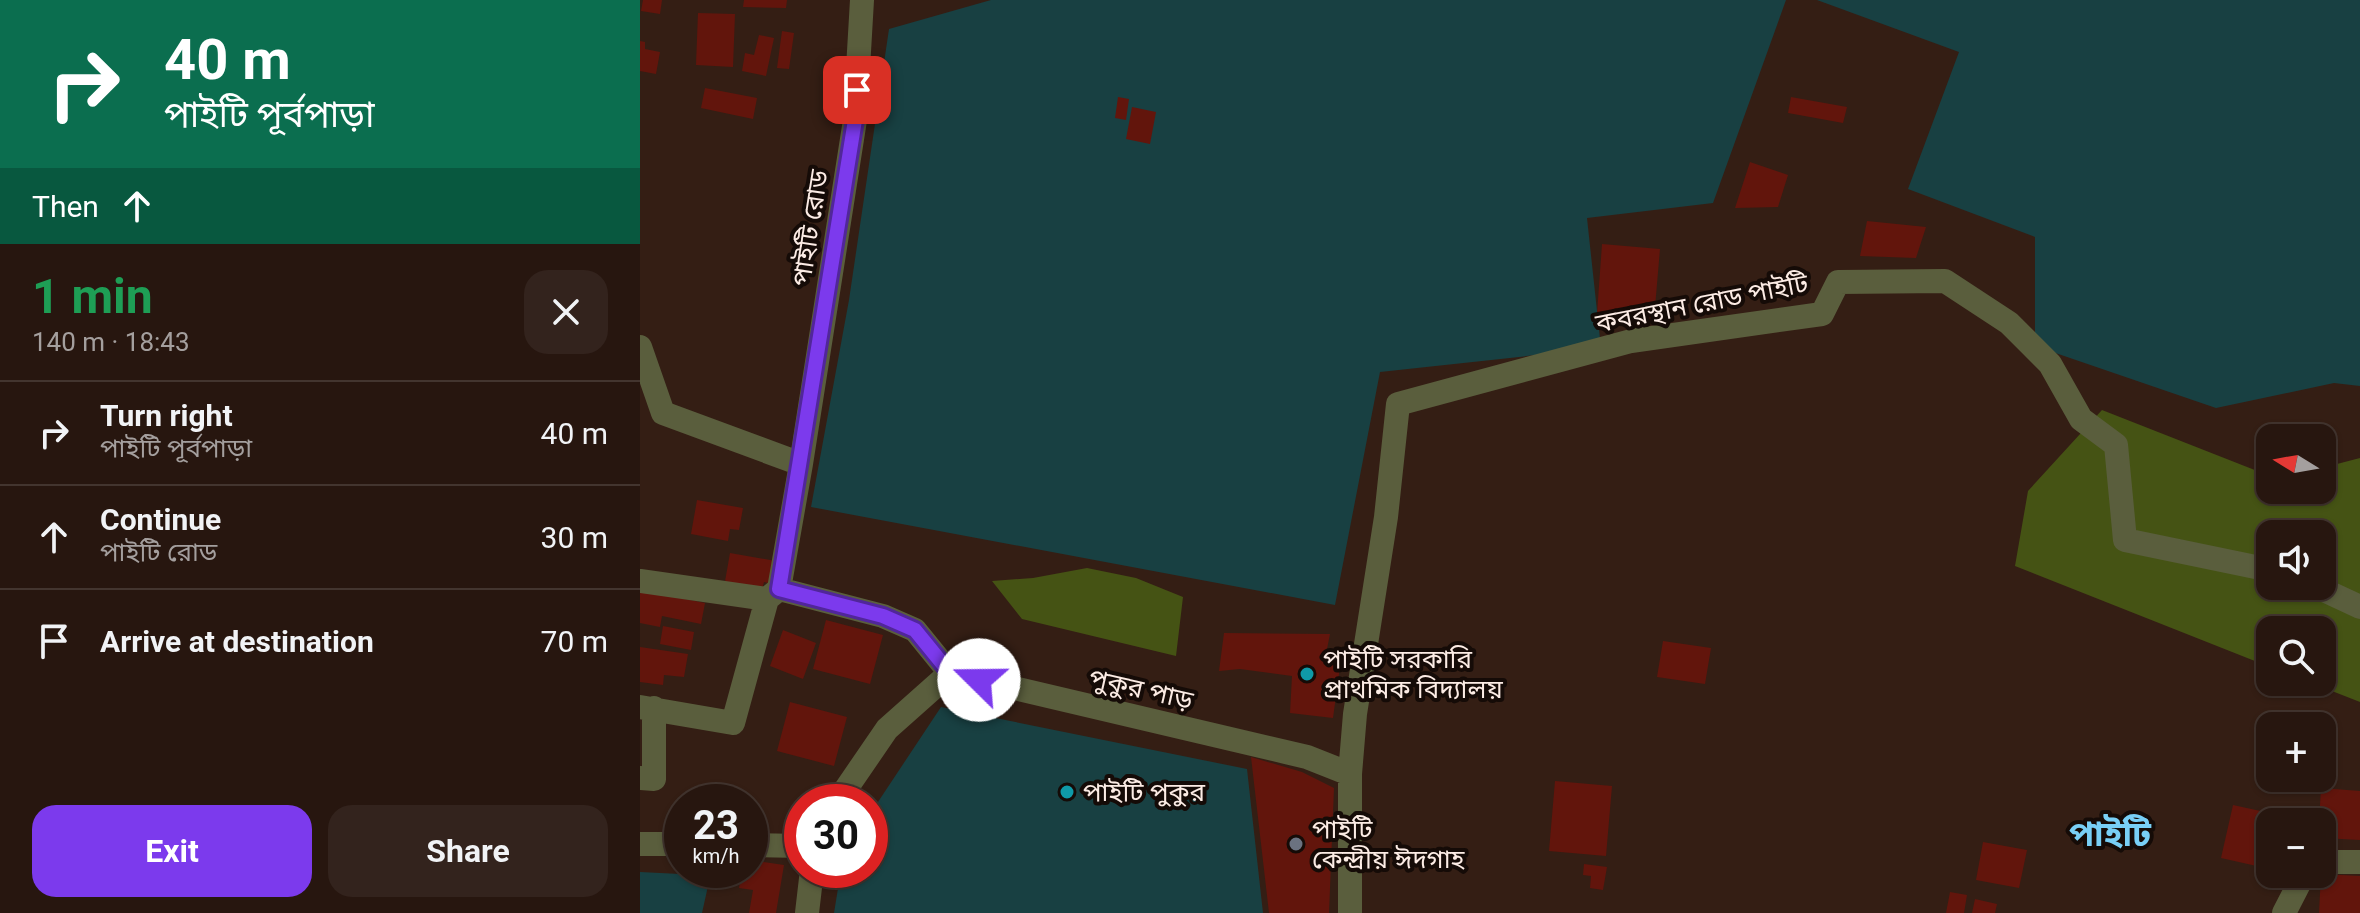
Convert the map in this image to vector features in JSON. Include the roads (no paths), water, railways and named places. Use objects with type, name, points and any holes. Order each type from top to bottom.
[{"type":"street","name":"পাইটি রোড","points":[[647,707],[733,723],[773,594],[801,464],[855,120],[862,0]]},
{"type":"street","name":"কবরস্থান রোড পাইটি","points":[[1350,774],[1355,714],[1386,517],[1398,404],[1631,341],[1822,314],[1838,282],[1945,281],[2009,323],[2050,364],[2081,419],[2116,445],[2125,540],[2256,567]]},
{"type":"street","points":[[640,347],[663,413],[801,464]]},
{"type":"street","points":[[640,581],[773,594],[883,616],[915,630],[950,673],[887,729],[849,784]]},
{"type":"street","points":[[2336,596],[2360,607]]},
{"type":"street","name":"পুকুর পাড়","points":[[950,673],[1307,757],[1350,774]]},
{"type":"street","points":[[640,778],[654,779],[647,707]]},
{"type":"street","points":[[1350,774],[1350,913]]},
{"type":"street","points":[[640,844],[664,844]]},
{"type":"street","points":[[2336,862],[2360,862]]},
{"type":"street","points":[[807,913],[810,888]]},
{"type":"street","points":[[2284,913],[2297,888]]},
{"type":"water","points":[[991,0],[1786,0],[1713,203],[1587,218],[1601,348],[1380,372],[1335,605],[811,507],[849,300],[889,29]]},
{"type":"water","points":[[1817,0],[2360,0],[2360,386],[2334,383],[2216,408],[2035,346],[2035,237],[1908,189],[1959,52]]},
{"type":"water","name":"পাইটি পুকুর","points":[[941,707],[1247,769],[1263,913],[834,913],[838,888],[888,888],[888,787]]},
{"type":"water","points":[[640,872],[664,873],[664,888],[708,888],[702,913],[640,913]]},
{"type":"place","name":"পাইটি সরকারি প্রাথমিক বিদ্যালয়","points":[[1307,674]]},
{"type":"place","name":"পাইটি পুকুর","points":[[1067,792]]},
{"type":"place","name":"পাইটি কেন্দ্রীয় ঈদগাহ","points":[[1296,844]]},
{"type":"district","name":"পাইটি","points":[[2110,834]]}]
